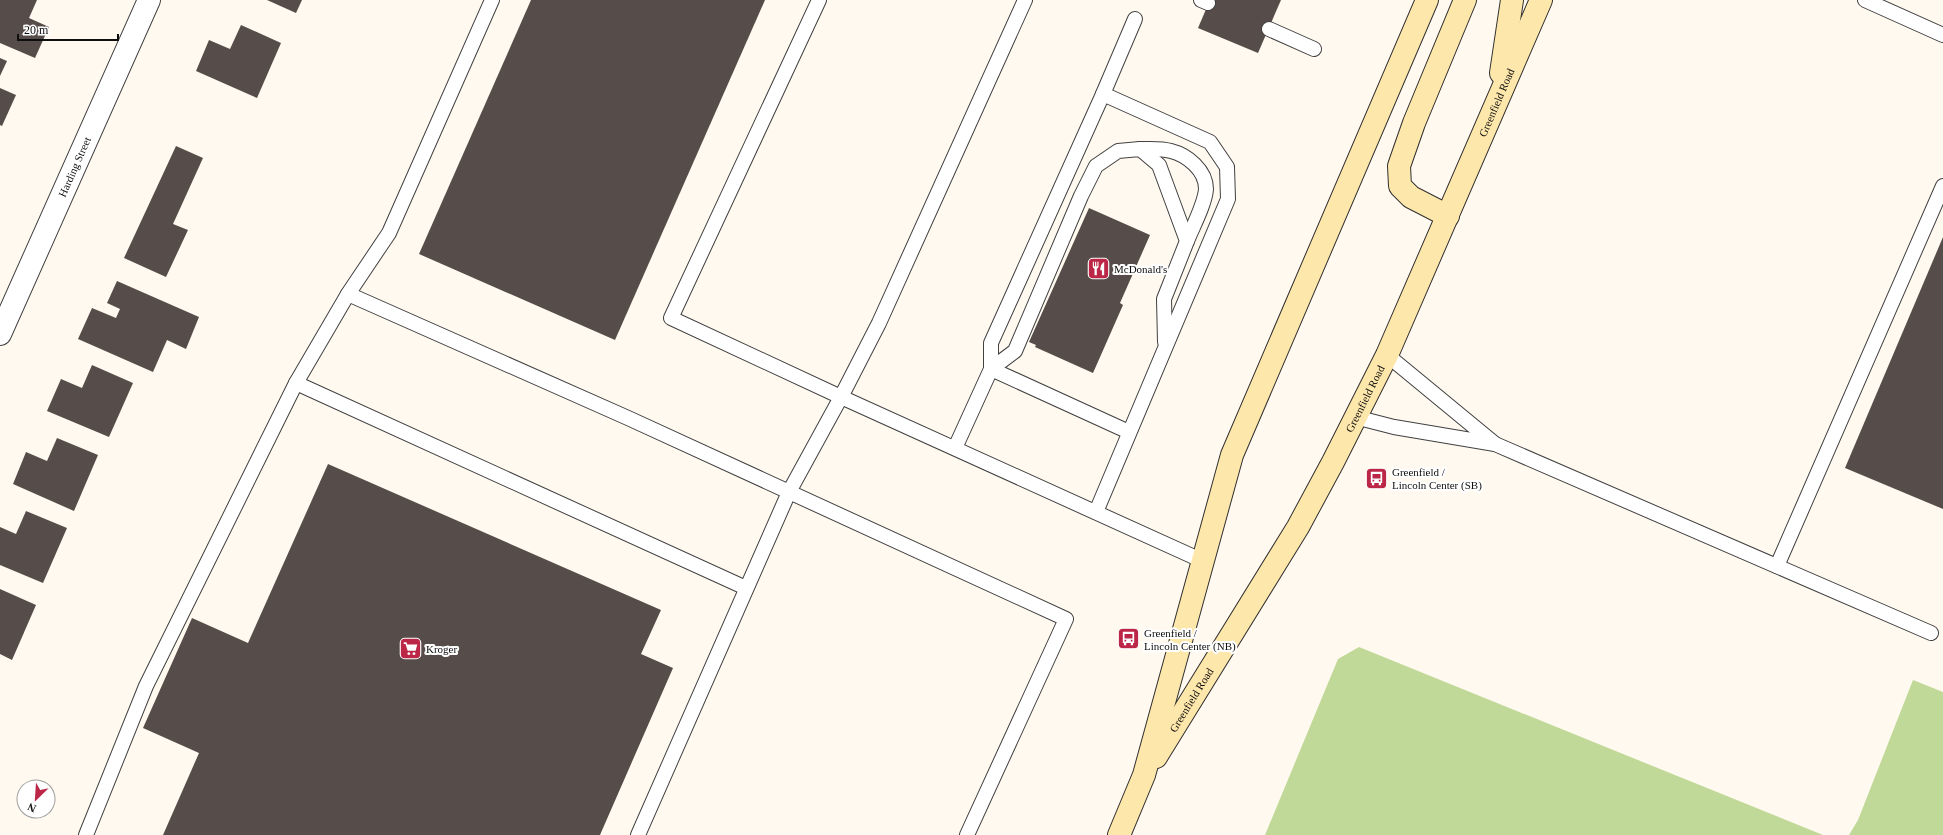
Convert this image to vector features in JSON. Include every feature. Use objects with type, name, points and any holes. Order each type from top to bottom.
[{"type":"main road","name":"Greenfield Road","points":[[1119,835],[1144,775],[1232,455],[1427,0]]},
{"type":"main road","points":[[1448,216],[1411,197],[1400,186],[1399,166],[1414,123],[1465,0]]},
{"type":"main road","points":[[1497,100],[1512,0]]},
{"type":"main road","name":"Greenfield Road","points":[[1144,775],[1298,527],[1387,355],[1541,0]]},
{"type":"street","name":"Harding Street","points":[[0,334],[149,0]]},
{"type":"lane","points":[[86,835],[146,686],[296,383],[348,294],[389,233],[492,0]]},
{"type":"lane","points":[[819,0],[671,318],[841,397],[1203,561]]},
{"type":"lane","points":[[638,835],[789,492],[841,397],[879,323],[1025,0]]},
{"type":"lane","points":[[1865,0],[1943,35]]},
{"type":"lane","points":[[955,448],[991,369],[991,343],[1103,94],[1135,19]]},
{"type":"lane","points":[[1269,29],[1314,49]]},
{"type":"lane","points":[[1096,512],[1228,199],[1227,167],[1210,142],[1103,94]]},
{"type":"lane","points":[[991,369],[1014,351],[1078,203],[1096,166],[1118,151],[1140,149],[1170,150],[1190,159],[1202,173],[1206,188],[1188,241],[1164,300],[1165,346]]},
{"type":"lane","points":[[1140,149],[1159,165],[1188,241]]},
{"type":"lane","points":[[1777,566],[1943,186]]},
{"type":"lane","points":[[348,294],[789,492],[1066,619],[967,835]]},
{"type":"lane","points":[[1387,355],[1495,444]]},
{"type":"lane","points":[[991,369],[1129,432]]},
{"type":"lane","points":[[296,383],[746,588]]},
{"type":"lane","points":[[1355,417],[1394,427],[1495,444],[1931,633]]},
{"type":"green space","points":[[1359,647],[1823,835],[1265,835],[1338,659]]},
{"type":"green space","points":[[1913,680],[1943,692],[1943,835],[1849,835],[1858,820]]},
{"type":"building","points":[[0,0],[37,0],[29,18],[49,27],[35,58],[0,43]]},
{"type":"building","points":[[267,0],[302,0],[296,13]]},
{"type":"building","points":[[531,0],[765,0],[615,340],[419,254]]},
{"type":"building","points":[[1210,0],[1281,0],[1258,53],[1198,28]]},
{"type":"building","points":[[241,25],[281,43],[257,98],[196,71],[209,40],[230,49]]},
{"type":"building","points":[[0,58],[7,61],[0,76]]},
{"type":"building","points":[[0,88],[16,95],[2,126],[0,125]]},
{"type":"building","points":[[176,146],[203,158],[173,224],[188,230],[166,277],[124,258]]},
{"type":"building","name":"McDonald's","points":[[1089,208],[1150,235],[1120,303],[1123,305],[1093,373],[1035,347],[1036,345],[1029,342]]},
{"type":"building","points":[[1943,237],[1943,509],[1845,468]]},
{"type":"building","points":[[117,281],[199,317],[186,349],[167,340],[153,372],[78,339],[92,308],[116,318],[120,309],[107,303]]},
{"type":"building","points":[[92,365],[133,383],[109,437],[47,411],[61,379],[82,388]]},
{"type":"building","points":[[57,438],[98,455],[74,511],[13,484],[26,452],[47,461]]},
{"type":"building","name":"Kroger","points":[[328,464],[661,610],[641,654],[673,668],[600,835],[163,835],[199,753],[143,728],[192,618],[248,643]]},
{"type":"building","points":[[26,511],[67,528],[43,583],[0,565],[0,527],[16,534]]},
{"type":"building","points":[[0,589],[36,605],[12,660],[0,654]]},
{"type":"place","name":"McDonald's","points":[[1098,269]]},
{"type":"place","name":"Greenfield / Lincoln Center (SB)","points":[[1377,478]]},
{"type":"place","name":"Greenfield / Lincoln Center (NB)","points":[[1128,639]]},
{"type":"place","name":"Kroger","points":[[411,649]]}]
